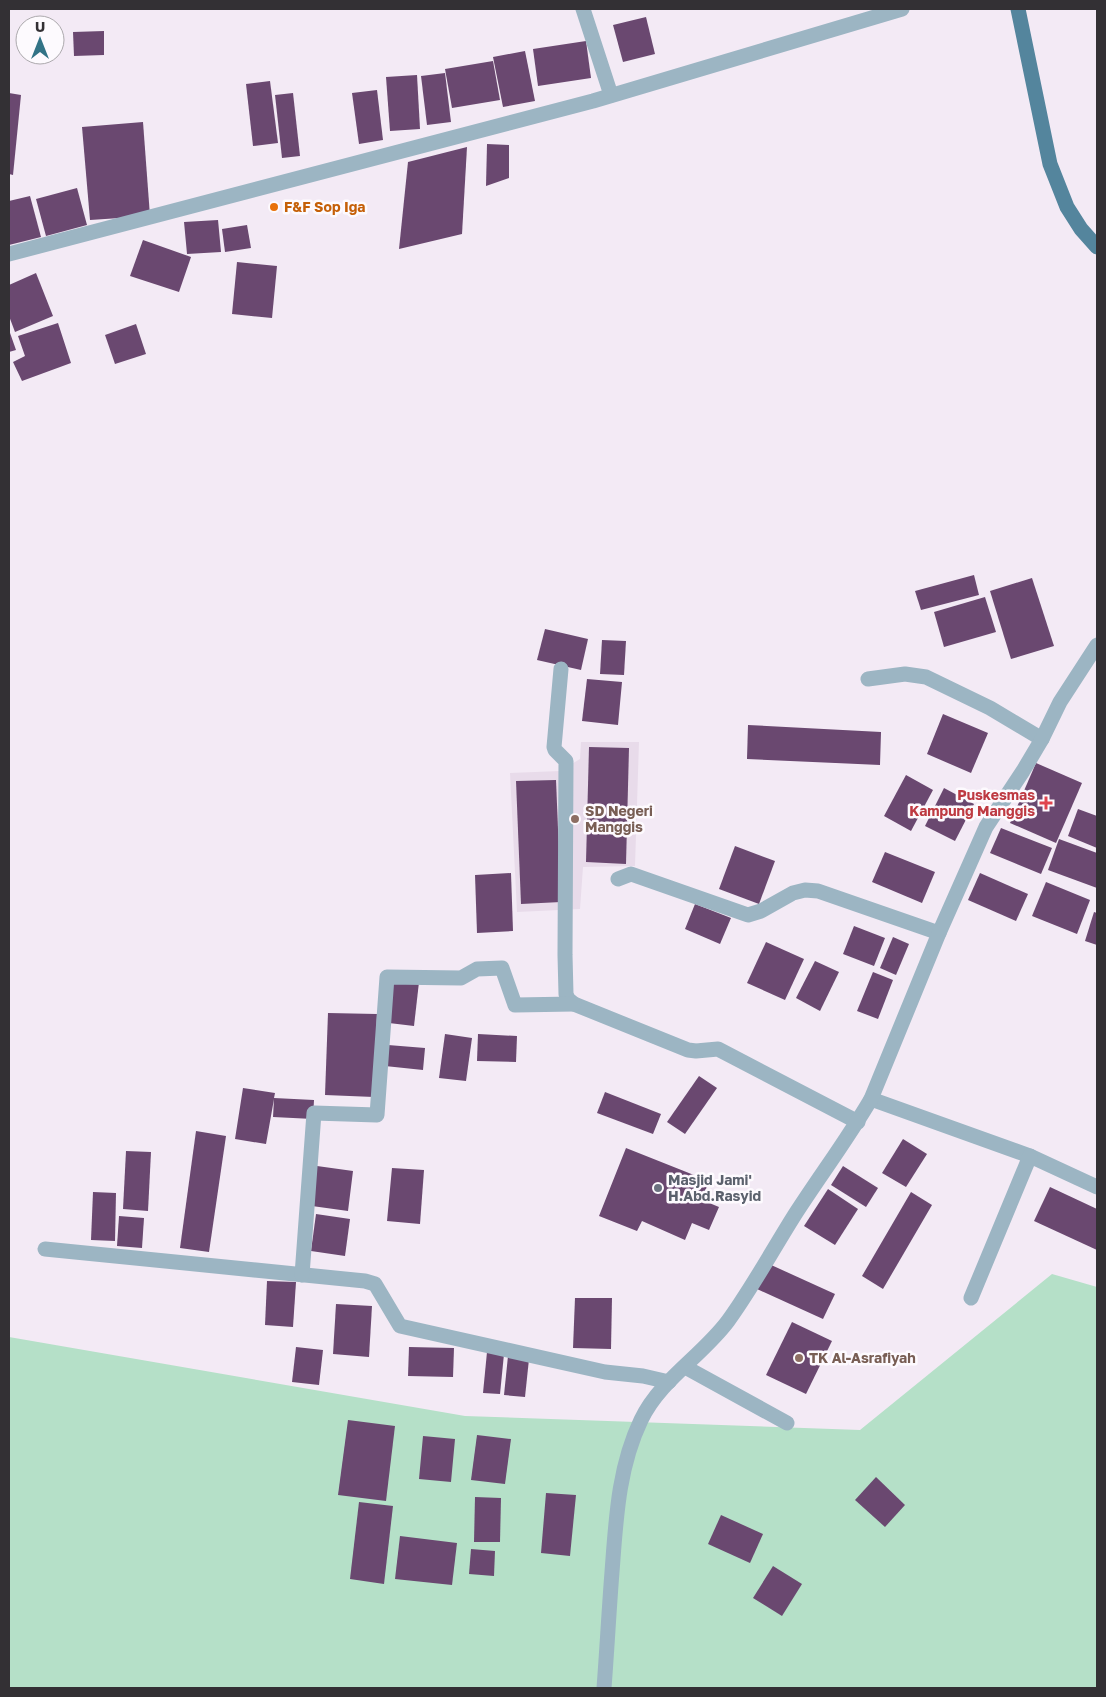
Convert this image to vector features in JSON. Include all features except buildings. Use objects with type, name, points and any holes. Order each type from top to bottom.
[{"type":"main road","points":[[1018,9],[1050,164],[1067,207],[1081,229],[1097,247]]},
{"type":"street","points":[[583,9],[611,95]]},
{"type":"street","points":[[9,254],[611,95],[902,9]]},
{"type":"street","points":[[604,1688],[617,1504],[625,1468],[641,1420],[651,1404],[670,1382],[727,1323],[794,1217],[858,1122],[871,1099],[939,933],[986,827],[1042,739],[1060,702],[1097,645]]},
{"type":"street","points":[[561,669],[554,747],[566,761],[565,955],[566,994],[568,999],[574,1004],[688,1050],[718,1049],[858,1122]]},
{"type":"street","points":[[868,679],[904,674],[926,677],[990,708],[1042,739]]},
{"type":"street","points":[[618,879],[631,874],[748,915],[761,911],[793,893],[806,890],[818,891],[939,933]]},
{"type":"street","points":[[302,1275],[314,1114],[377,1115],[387,977],[461,978],[477,969],[502,968],[515,1005],[574,1004]]},
{"type":"street","points":[[871,1099],[1030,1156],[1097,1188]]},
{"type":"street","points":[[971,1298],[1030,1156]]},
{"type":"street","points":[[45,1249],[366,1281],[375,1284],[400,1326],[605,1372],[643,1376],[670,1382]]},
{"type":"street","points":[[684,1368],[788,1423]]},
{"type":"shaded area","name":"SD Negeri Manggis","points":[[581,742],[639,742],[635,866],[583,867],[580,909],[517,912],[510,773],[560,771],[580,759]]},
{"type":"green space","points":[[1052,1274],[1097,1287],[1097,1688],[9,1688],[9,1337],[465,1416],[860,1430]]},
{"type":"place","name":"F&F Sop Iga","points":[[274,207]]},
{"type":"place","name":"Puskesmas Kampung Manggis","points":[[1046,803]]},
{"type":"place","name":"SD Negeri Manggis","points":[[575,819]]},
{"type":"place","name":"Masjid Jami' H.Abd.Rasyid","points":[[658,1188]]},
{"type":"place","name":"TK Al-Asrafiyah","points":[[799,1358]]}]
